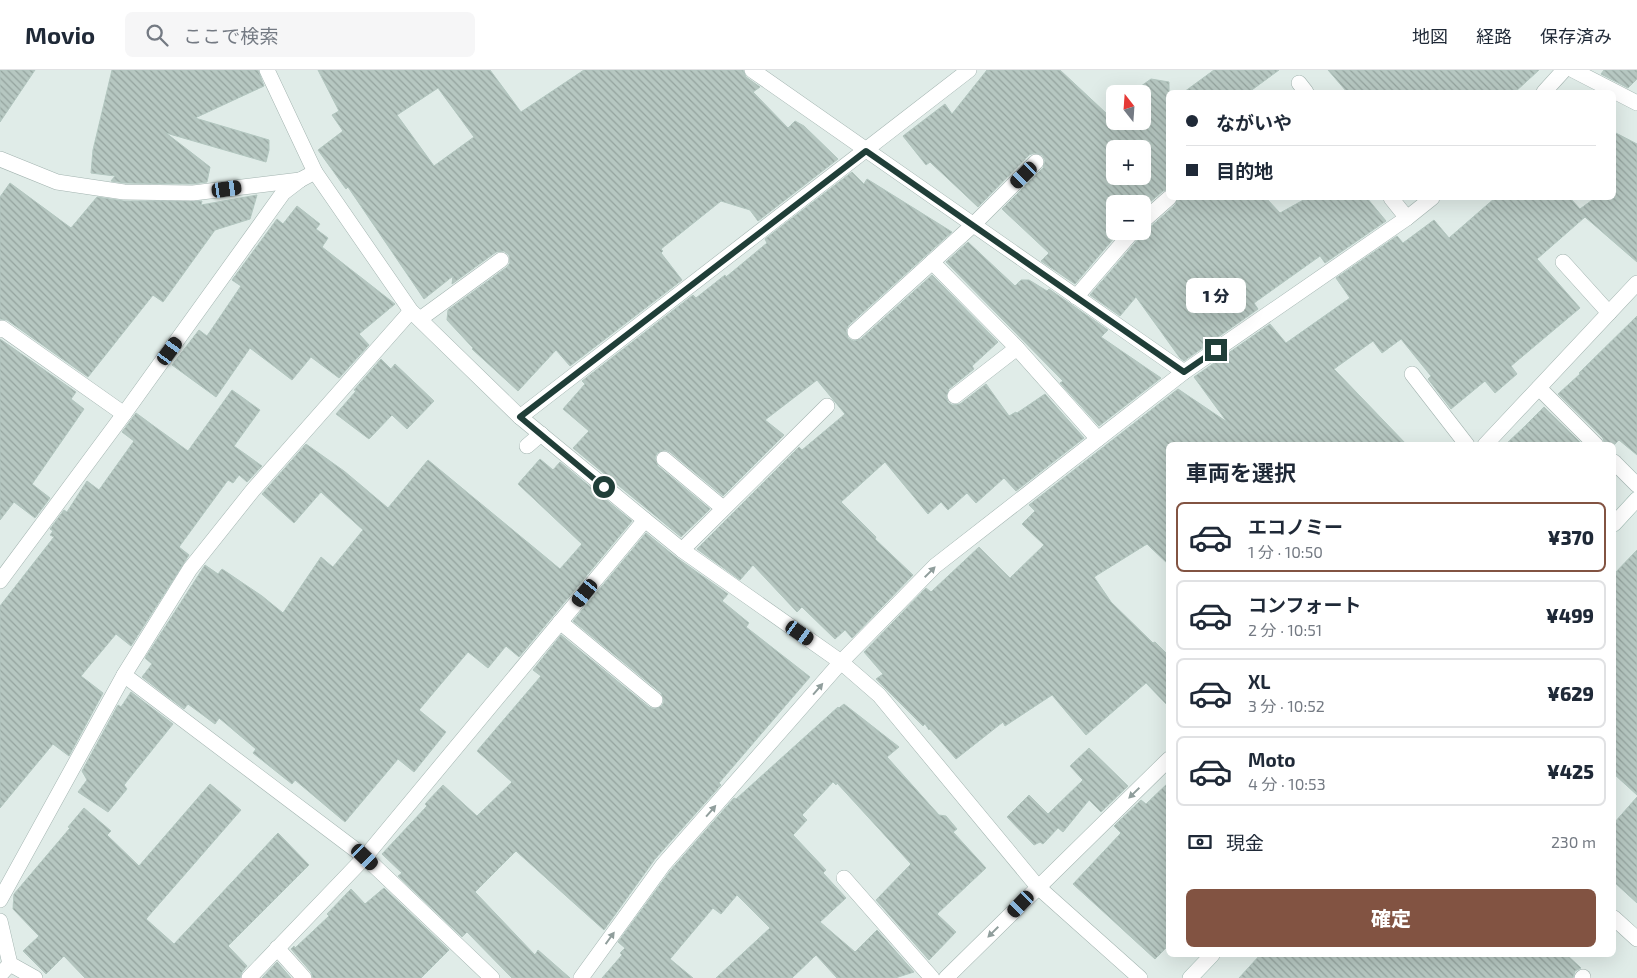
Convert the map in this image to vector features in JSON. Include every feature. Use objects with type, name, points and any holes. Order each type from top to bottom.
[{"type":"street","points":[[267,70],[315,172],[415,315],[520,417],[645,520],[682,550],[841,662],[879,695],[1038,887],[1140,978]]},
{"type":"street","points":[[752,70],[1184,372]]},
{"type":"street","points":[[520,417],[969,70]]},
{"type":"street","points":[[1546,90],[1564,70]]},
{"type":"street","points":[[1573,70],[1612,90]]},
{"type":"street","points":[[1616,92],[1637,103]]},
{"type":"street","points":[[0,159],[57,182],[124,192],[193,194],[300,180]]},
{"type":"street","points":[[855,332],[973,225],[1036,162]]},
{"type":"street","points":[[0,581],[124,414],[283,193],[300,180],[315,172]]},
{"type":"street","points":[[1151,214],[1167,200]]},
{"type":"street","points":[[1393,200],[1407,218]]},
{"type":"street","points":[[585,976],[663,865],[841,662],[935,566],[1184,372],[1407,218],[1430,200]]},
{"type":"street","points":[[1076,297],[1125,240]]},
{"type":"street","points":[[0,900],[124,675],[190,569],[253,490],[415,315],[501,260]]},
{"type":"street","points":[[932,262],[1017,348],[1098,439]]},
{"type":"street","points":[[1563,262],[1609,313]]},
{"type":"street","points":[[1487,442],[1637,283]]},
{"type":"street","points":[[0,330],[2,328],[124,414]]},
{"type":"street","points":[[955,396],[1017,348]]},
{"type":"street","points":[[1412,374],[1465,442]]},
{"type":"street","points":[[1539,388],[1593,442]]},
{"type":"street","points":[[682,550],[827,406]]},
{"type":"street","points":[[526,446],[541,434]]},
{"type":"street","points":[[664,459],[723,508]]},
{"type":"street","points":[[1616,464],[1637,485]]},
{"type":"street","points":[[1616,522],[1637,499]]},
{"type":"street","points":[[249,978],[365,857],[645,520]]},
{"type":"street","points":[[560,622],[655,700]]},
{"type":"street","points":[[124,675],[365,857],[492,978]]},
{"type":"street","points":[[946,978],[1166,762]]},
{"type":"street","points":[[844,878],[932,978]]},
{"type":"street","points":[[1616,920],[1637,939]]},
{"type":"street","points":[[0,921],[10,964],[36,978]]},
{"type":"street","points":[[277,948],[304,978]]},
{"type":"street","points":[[1190,978],[1210,957]]},
{"type":"street","points":[[0,975],[10,964]]},
{"type":"building","points":[[0,70],[35,70],[0,122]]},
{"type":"building","points":[[112,70],[258,70],[264,86],[195,118],[269,140],[266,162],[166,133],[210,167],[207,182],[192,184],[125,183],[111,181],[115,176],[91,173],[93,150]]},
{"type":"building","points":[[318,70],[490,70],[521,112],[584,70],[743,70],[746,77],[760,87],[753,92],[788,128],[795,121],[804,126],[838,159],[758,221],[750,210],[721,201],[661,249],[663,251],[661,253],[682,280],[570,366],[556,350],[518,391],[472,349],[447,320],[448,310],[507,267],[510,263],[509,255],[504,251],[496,252],[452,284],[453,276],[424,299],[348,187],[346,189],[318,150],[343,131],[332,115],[339,111]],"holes":[[[438,88],[474,137],[434,166],[397,115]]]},
{"type":"building","points":[[987,70],[1060,70],[1106,113],[1106,130],[1151,130],[1151,85],[1143,85],[1151,79],[1169,82],[1169,90],[1166,90],[1166,190],[1151,201],[1151,195],[1106,195],[1106,240],[1112,240],[1075,284],[1041,261],[1049,253],[1002,209],[1043,168],[1045,160],[1042,155],[1034,153],[1029,155],[978,207],[930,162],[926,165],[903,136],[945,104],[952,114]]},
{"type":"building","points":[[1214,70],[1279,70],[1252,90],[1187,90]]},
{"type":"building","points":[[1328,70],[1539,70],[1517,90],[1345,90]]},
{"type":"building","points":[[1604,70],[1637,70],[1637,79],[1628,88],[1601,74]]},
{"type":"building","points":[[1616,133],[1637,144],[1637,262],[1585,217],[1537,259],[1580,308],[1511,366],[1517,374],[1495,393],[1485,381],[1451,409],[1428,379],[1431,376],[1401,339],[1382,353],[1373,341],[1334,369],[1404,442],[1166,442],[1166,562],[1147,544],[1094,577],[1111,602],[1153,643],[1155,642],[1166,653],[1166,704],[1146,683],[1086,735],[1052,695],[1005,726],[1003,722],[956,759],[925,724],[923,726],[876,679],[883,674],[864,652],[926,588],[931,592],[979,547],[1010,578],[1044,545],[1022,524],[1035,511],[1029,505],[1178,389],[1227,422],[1194,377],[1270,324],[1286,343],[1350,298],[1336,278],[1397,236],[1403,243],[1434,220],[1449,238],[1493,200],[1572,200],[1580,209],[1592,200],[1616,200]]},
{"type":"building","points":[[852,172],[864,184],[867,179],[952,232],[849,325],[846,330],[848,338],[853,341],[861,339],[932,275],[998,342],[972,366],[974,369],[949,389],[946,397],[948,402],[952,405],[960,404],[986,384],[1009,416],[1017,413],[1045,394],[1084,438],[1016,491],[1004,478],[976,503],[967,493],[948,510],[941,502],[928,514],[885,462],[841,502],[876,537],[875,539],[913,575],[852,638],[845,630],[835,639],[802,607],[797,612],[753,565],[740,580],[697,549],[799,447],[802,450],[845,414],[817,380],[765,420],[784,435],[723,496],[670,452],[665,450],[657,453],[655,458],[658,466],[710,509],[681,537],[573,448],[589,431],[563,409],[585,384],[582,381],[693,295],[696,298],[725,275],[726,277],[767,243],[765,239]]},
{"type":"building","points":[[10,183],[71,228],[97,197],[124,201],[202,201],[201,205],[257,195],[250,219],[215,230],[163,302],[153,295],[88,377],[7,320],[0,319],[0,197]]},
{"type":"building","points":[[1177,200],[1268,200],[1280,213],[1303,200],[1369,200],[1386,221],[1325,263],[1320,256],[1254,303],[1258,309],[1184,361],[1136,297],[1120,316],[1090,295],[1137,240],[1151,240],[1151,226],[1175,205]]},
{"type":"building","points":[[297,206],[320,224],[316,229],[328,238],[322,247],[395,304],[359,334],[369,345],[339,378],[311,357],[292,380],[250,348],[216,397],[172,365],[199,330],[207,336],[241,286],[232,280],[277,219],[283,224]]},
{"type":"building","points":[[968,242],[1015,286],[1021,280],[1029,280],[1047,291],[1049,289],[1108,330],[1101,337],[1161,378],[1099,426],[1060,383],[1063,381],[946,262]]},
{"type":"building","points":[[1637,316],[1637,455],[1619,440],[1616,443],[1604,442],[1603,438],[1558,394]]},
{"type":"building","points":[[0,339],[76,392],[71,399],[84,409],[32,484],[50,498],[35,518],[14,502],[0,520]]},
{"type":"building","points":[[381,359],[391,369],[395,364],[434,401],[407,429],[392,415],[369,439],[336,414]]},
{"type":"building","points":[[232,390],[260,410],[234,446],[262,466],[247,482],[239,475],[233,483],[228,480],[179,547],[189,555],[131,646],[116,634],[81,676],[103,693],[69,756],[53,744],[0,808],[0,606],[54,537],[50,535],[53,531],[50,529],[64,510],[67,512],[87,481],[99,490],[134,441],[122,432],[136,413],[188,451]]},
{"type":"building","points":[[1544,407],[1580,442],[1508,442]]},
{"type":"building","points":[[306,444],[344,471],[388,508],[428,460],[560,569],[582,544],[518,484],[540,459],[553,470],[560,462],[632,521],[519,657],[506,646],[488,668],[468,652],[419,710],[446,732],[414,772],[398,759],[345,822],[295,780],[292,784],[253,753],[256,749],[219,718],[215,724],[188,704],[184,709],[142,677],[152,664],[145,658],[205,565],[218,574],[222,569],[262,596],[283,613],[321,557],[333,567],[363,530],[321,492],[294,523],[262,494]]},
{"type":"building","points":[[646,533],[677,558],[728,594],[722,601],[749,623],[746,627],[810,677],[719,783],[721,785],[655,859],[604,930],[516,851],[475,892],[535,955],[538,950],[570,978],[512,978],[467,932],[462,937],[398,876],[402,873],[382,854],[427,806],[425,804],[443,785],[477,816],[512,782],[477,751],[541,676],[533,670],[561,635],[649,707],[654,709],[662,706],[664,701],[661,693],[573,621]]},
{"type":"building","points":[[1637,550],[1637,795],[1616,776],[1616,572]]},
{"type":"building","points":[[131,692],[173,724],[124,785],[127,789],[108,812],[78,792],[87,780],[82,771],[118,705],[121,707]]},
{"type":"building","points":[[844,704],[899,747],[887,757],[939,815],[946,816],[957,829],[953,832],[986,868],[937,914],[956,932],[929,960],[876,900],[911,864],[837,783],[836,785],[833,782],[802,815],[807,820],[793,835],[826,870],[823,873],[846,898],[820,922],[855,952],[877,930],[914,972],[895,978],[837,978],[816,955],[792,978],[716,978],[770,928],[737,895],[721,914],[713,908],[670,959],[693,978],[602,978],[622,955],[620,953],[625,948],[618,942],[670,871],[734,798],[736,799],[838,707]]},
{"type":"building","points":[[1089,748],[1128,786],[1101,812],[1089,800],[1063,832],[1058,828],[1043,844],[1040,842],[1034,845],[1007,817],[1029,795],[1048,814],[1083,780],[1070,766]]},
{"type":"building","points":[[210,784],[241,810],[146,919],[174,944],[278,833],[309,865],[228,946],[247,966],[240,978],[85,978],[64,956],[46,974],[23,951],[39,936],[13,909],[14,894],[70,828],[68,827],[84,808],[111,831],[107,835],[139,866]]},
{"type":"building","points":[[1166,785],[1166,948],[1155,959],[1073,884],[1121,833],[1114,826],[1141,800],[1146,804]]},
{"type":"building","points":[[1637,797],[1637,903],[1616,884],[1616,821]]},
{"type":"building","points":[[384,888],[449,950],[421,978],[313,978],[311,972],[291,949],[294,946],[295,948],[329,916],[327,914],[351,889],[365,904]]},
{"type":"building","points":[[1258,957],[1569,957],[1581,968],[1575,971],[1573,978],[1239,978]]},
{"type":"building","points":[[277,962],[291,978],[262,978]]},
{"type":"route","points":[[604,487],[520,417],[866,151],[1184,372],[1216,350]]}]
